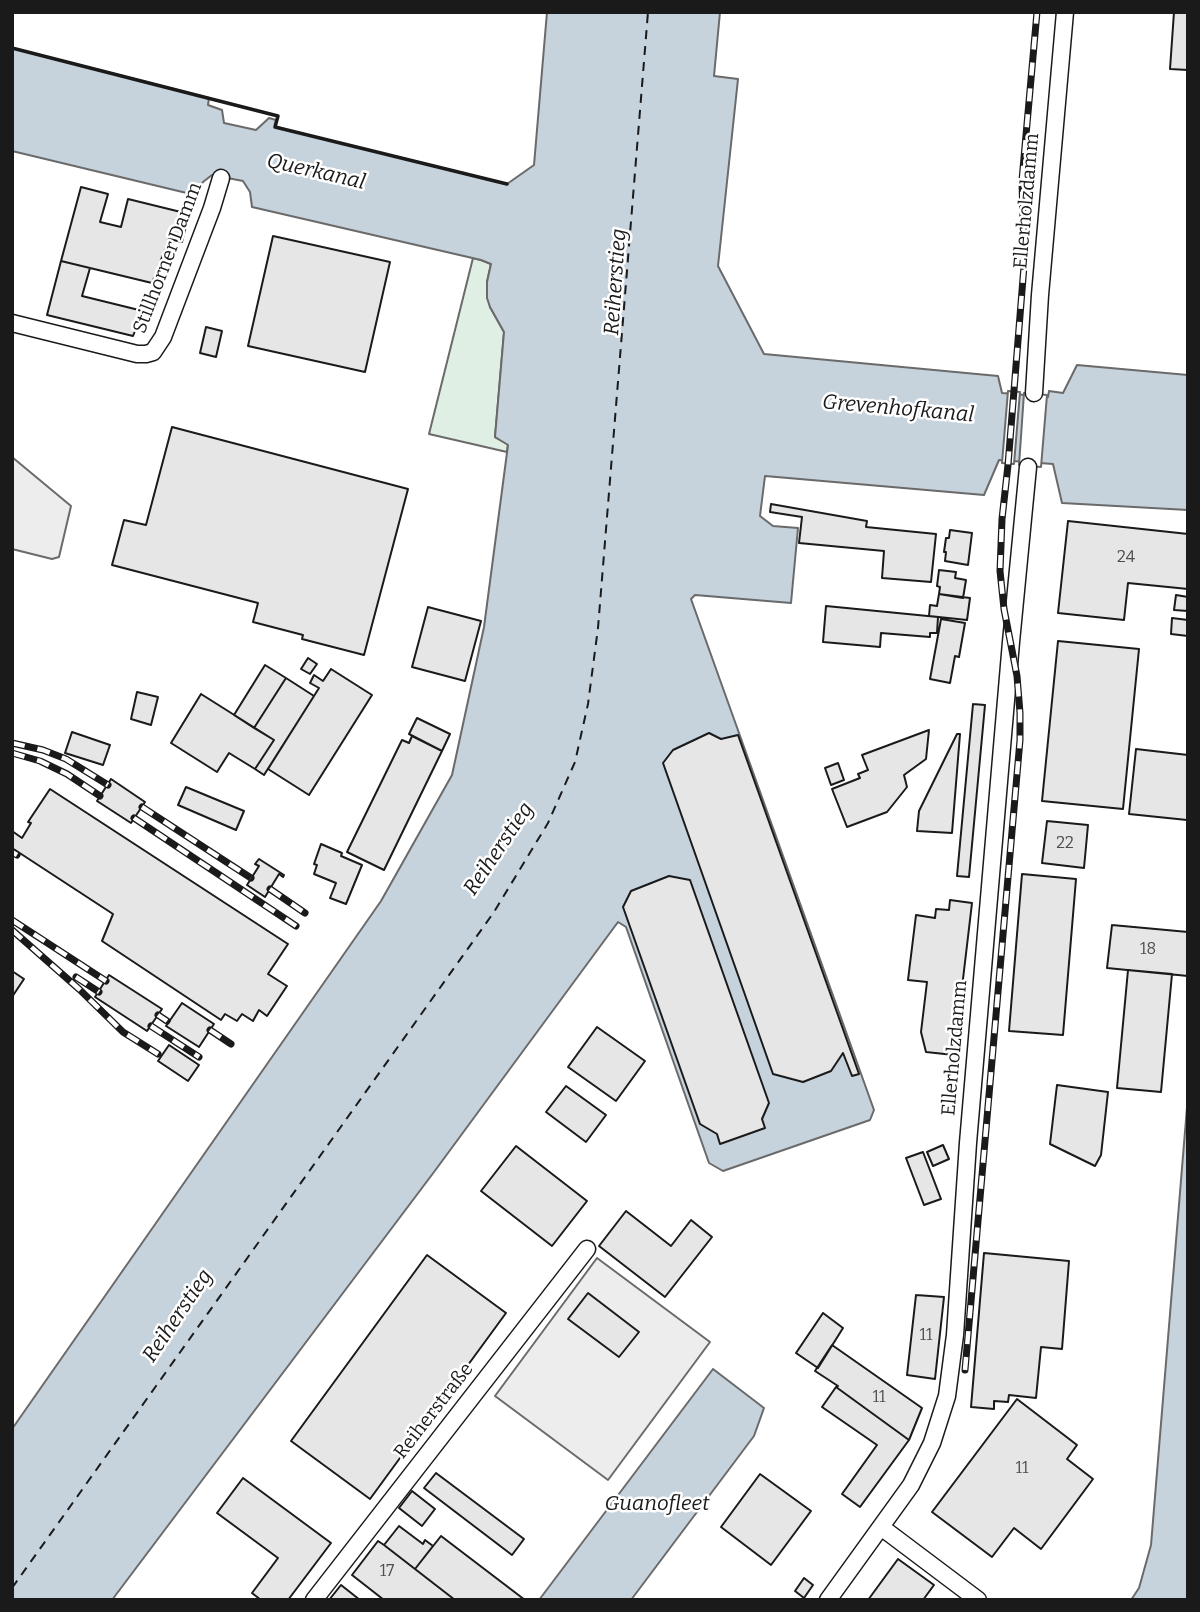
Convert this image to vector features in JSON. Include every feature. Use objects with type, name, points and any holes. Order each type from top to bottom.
[{"type":"street","name":"Ellerholzdamm","points":[[1034,393],[1065,12]]},
{"type":"street","name":"Stillhorner Damm","points":[[12,323],[137,354],[153,352],[163,337],[221,178]]},
{"type":"street","name":"Ellerholzdamm","points":[[828,1600],[911,1485],[926,1458],[939,1426],[949,1381],[1028,467]]},
{"type":"street","name":"Reiherstraße","points":[[314,1600],[587,1250]]},
{"type":"street","points":[[881,1527],[978,1600]]},
{"type":"green space","points":[[473,258],[491,264],[487,282],[490,307],[504,332],[495,437],[508,444],[507,452],[429,434]]},
{"type":"shaded area","points":[[12,457],[71,506],[59,557],[52,559],[12,549]]},
{"type":"shaded area","points":[[597,1258],[710,1342],[608,1480],[495,1396]]},
{"type":"water","points":[[547,12],[720,12],[714,76],[738,79],[718,266],[764,354],[998,376],[1002,393],[1048,397],[1049,391],[1063,393],[1077,365],[1188,375],[1188,510],[1062,503],[1053,464],[999,460],[984,495],[765,476],[760,516],[773,526],[798,528],[791,603],[695,595],[691,599],[874,1110],[870,1120],[723,1171],[709,1163],[626,927],[618,922],[112,1600],[12,1600],[12,1429],[381,901],[452,775],[484,627],[508,445],[495,437],[504,332],[487,298],[491,264],[252,207],[250,192],[243,181],[212,175],[203,182],[195,195],[12,151],[12,48],[209,98],[208,105],[222,110],[224,123],[256,130],[269,118],[276,120],[275,127],[507,184],[534,165]]},
{"type":"water","points":[[1188,1095],[1188,1600],[1131,1600],[1139,1588],[1151,1545]]},
{"type":"water","name":"Guanofleet","points":[[713,1369],[764,1408],[754,1436],[631,1600],[539,1600]]},
{"type":"pier","points":[[1008,391],[1020,392],[1014,464],[1002,463]]},
{"type":"pier","points":[[1024,393],[1047,395],[1041,467],[1019,465]]},
{"type":"building","points":[[1174,12],[1188,12],[1188,70],[1170,69]]},
{"type":"building","points":[[81,187],[108,194],[100,222],[121,227],[128,199],[189,214],[182,242],[169,239],[152,283],[61,261]]},
{"type":"building","points":[[273,236],[390,262],[365,372],[248,346]]},
{"type":"building","points":[[61,261],[90,268],[82,296],[143,311],[133,336],[47,315]]},
{"type":"building","points":[[206,327],[222,331],[216,357],[200,353]]},
{"type":"building","points":[[172,427],[408,489],[364,655],[302,639],[303,635],[253,622],[258,603],[112,565],[124,520],[146,525]]},
{"type":"building","points":[[771,504],[867,521],[866,527],[936,534],[931,582],[882,578],[884,551],[799,543],[802,517],[770,512]]},
{"type":"building","points":[[1068,521],[1188,534],[1188,589],[1128,583],[1124,620],[1058,613]]},
{"type":"building","points":[[950,530],[972,533],[968,565],[945,561],[946,538],[949,538]]},
{"type":"building","points":[[939,570],[956,572],[955,578],[966,580],[963,598],[939,594]]},
{"type":"building","points":[[939,594],[970,598],[967,620],[929,616],[930,605],[937,606]]},
{"type":"building","points":[[1176,595],[1188,597],[1188,611],[1174,610]]},
{"type":"building","points":[[826,606],[938,617],[937,633],[930,633],[930,637],[881,633],[880,647],[823,642]]},
{"type":"building","points":[[428,607],[481,621],[465,681],[412,667]]},
{"type":"building","points":[[1172,618],[1188,620],[1188,636],[1171,634]]},
{"type":"building","points":[[941,619],[965,623],[959,657],[955,656],[950,683],[930,679]]},
{"type":"building","points":[[1058,641],[1139,649],[1123,809],[1042,801]]},
{"type":"building","points":[[308,658],[317,664],[310,674],[301,669]]},
{"type":"building","points":[[265,665],[286,678],[254,728],[234,715]]},
{"type":"building","points":[[331,669],[372,695],[309,795],[268,769],[319,688],[310,683],[314,675],[323,681]]},
{"type":"building","points":[[286,678],[314,696],[264,775],[255,769],[274,740],[254,728]]},
{"type":"building","points":[[137,692],[158,697],[151,725],[131,719]]},
{"type":"building","points":[[201,694],[274,740],[255,769],[229,753],[217,772],[171,743]]},
{"type":"building","points":[[973,704],[985,705],[969,877],[957,876]]},
{"type":"building","points":[[417,718],[450,734],[442,751],[409,734]]},
{"type":"building","points":[[929,730],[926,759],[904,775],[907,787],[887,812],[847,827],[832,789],[860,778],[858,774],[868,770],[862,755]]},
{"type":"building","points":[[72,732],[110,745],[103,765],[65,753]]},
{"type":"building","points":[[709,733],[721,739],[738,735],[859,1074],[852,1076],[843,1053],[831,1071],[803,1082],[773,1074],[663,763],[673,750]]},
{"type":"building","points":[[957,734],[960,734],[952,833],[917,831],[919,811]]},
{"type":"building","points":[[412,736],[442,751],[384,870],[347,852],[402,740],[409,743]]},
{"type":"building","points":[[1136,749],[1188,755],[1187,820],[1129,814]]},
{"type":"building","points":[[838,763],[844,780],[831,785],[825,768]]},
{"type":"building","points":[[111,779],[145,802],[131,823],[97,801]]},
{"type":"building","points":[[186,787],[244,811],[236,830],[178,805]]},
{"type":"building","points":[[50,789],[288,944],[268,974],[287,986],[267,1016],[259,1010],[253,1021],[242,1014],[237,1021],[225,1014],[221,1020],[102,941],[113,914],[12,848],[12,831],[22,838],[31,823],[28,822]]},
{"type":"building","points":[[1047,821],[1088,825],[1084,868],[1042,863]]},
{"type":"building","points":[[321,844],[362,865],[346,904],[330,898],[336,883],[314,874],[317,865],[314,864]]},
{"type":"building","points":[[259,859],[284,875],[283,877],[279,874],[265,897],[247,885],[259,866],[255,864]]},
{"type":"building","points":[[1022,874],[1076,879],[1063,1035],[1009,1031]]},
{"type":"building","points":[[669,876],[690,880],[769,1103],[762,1119],[765,1128],[720,1144],[717,1134],[700,1124],[623,907],[631,891]]},
{"type":"building","points":[[950,900],[972,903],[954,1055],[926,1052],[921,1032],[927,982],[908,980],[916,915],[935,918],[936,909],[949,910]]},
{"type":"building","points":[[1112,925],[1188,932],[1188,976],[1107,968]]},
{"type":"building","points":[[1128,970],[1172,974],[1161,1092],[1117,1088]]},
{"type":"building","points":[[12,971],[24,979],[12,997]]},
{"type":"building","points":[[109,975],[162,1009],[147,1031],[95,997]]},
{"type":"building","points":[[182,1003],[214,1024],[199,1047],[166,1026]]},
{"type":"building","points":[[597,1027],[645,1061],[616,1101],[568,1067]]},
{"type":"building","points":[[169,1045],[199,1065],[188,1081],[158,1061]]},
{"type":"building","points":[[1057,1085],[1108,1092],[1101,1155],[1095,1166],[1050,1144]]},
{"type":"building","points":[[566,1086],[606,1115],[586,1142],[546,1112]]},
{"type":"building","points":[[943,1145],[949,1159],[933,1166],[927,1152]]},
{"type":"building","points":[[516,1146],[587,1201],[552,1246],[481,1191]]},
{"type":"building","points":[[923,1152],[941,1199],[924,1205],[906,1158]]},
{"type":"building","points":[[626,1211],[671,1246],[691,1220],[712,1237],[665,1297],[599,1246]]},
{"type":"building","points":[[984,1253],[1069,1261],[1062,1349],[1041,1347],[1036,1398],[1009,1395],[1008,1402],[994,1401],[994,1409],[971,1407]]},
{"type":"building","points":[[427,1255],[506,1313],[370,1499],[291,1441]]},
{"type":"building","points":[[588,1293],[639,1332],[619,1357],[568,1319]]},
{"type":"building","points":[[916,1295],[944,1297],[935,1379],[907,1375]]},
{"type":"building","points":[[823,1313],[843,1328],[818,1368],[796,1353]]},
{"type":"building","points":[[832,1345],[922,1408],[909,1440],[815,1371]]},
{"type":"building","points":[[836,1387],[909,1440],[860,1507],[842,1494],[877,1445],[822,1407]]},
{"type":"building","points":[[1017,1399],[1077,1445],[1067,1459],[1093,1479],[1041,1549],[1014,1528],[992,1557],[932,1512]]},
{"type":"building","points":[[436,1473],[524,1539],[512,1555],[424,1488]]},
{"type":"building","points":[[760,1474],[811,1511],[771,1565],[721,1527]]},
{"type":"building","points":[[243,1478],[331,1543],[288,1600],[261,1600],[252,1593],[278,1558],[217,1513]]},
{"type":"building","points":[[412,1491],[435,1509],[422,1526],[399,1508]]},
{"type":"building","points":[[399,1526],[423,1544],[425,1540],[433,1546],[415,1569],[384,1545]]},
{"type":"building","points":[[441,1536],[525,1600],[455,1600],[415,1569]]},
{"type":"building","points":[[378,1541],[455,1600],[384,1600],[352,1575]]},
{"type":"building","points":[[898,1559],[934,1585],[923,1600],[868,1600]]},
{"type":"building","points":[[804,1578],[813,1585],[804,1598],[795,1591]]},
{"type":"building","points":[[341,1585],[360,1600],[329,1600]]},
{"type":"ferry route","points":[[12,1588],[494,912],[548,823],[575,762],[588,704],[598,628],[648,12]]},
{"type":"railway","points":[[965,1370],[1020,740],[1017,676],[1004,609],[1000,571],[1024,266],[1022,180],[1037,12]]},
{"type":"railway","points":[[12,743],[66,759],[108,785]]},
{"type":"railway","points":[[12,753],[40,761],[67,774],[100,796]]},
{"type":"railway","points":[[142,807],[251,878]]},
{"type":"railway","points":[[134,818],[296,926]]},
{"type":"railway","points":[[12,852],[17,855]]},
{"type":"railway","points":[[270,889],[305,913]]},
{"type":"railway","points":[[12,920],[106,981]]},
{"type":"railway","points":[[12,930],[123,1032],[158,1054]]},
{"type":"railway","points":[[76,977],[99,992]]},
{"type":"railway","points":[[158,1015],[167,1021]]},
{"type":"railway","points":[[151,1026],[199,1057]]},
{"type":"railway","points":[[210,1030],[231,1044]]},
{"type":"wall","points":[[12,48],[278,116],[275,127],[507,184]]},
{"type":"water label","name":"Querkanal","points":[[316,172]]},
{"type":"water label","name":"Reiherstieg","points":[[616,282]]},
{"type":"water label","name":"Grevenhofkanal","points":[[898,409]]},
{"type":"water label","name":"Reiherstieg","points":[[499,849]]},
{"type":"water label","name":"Reiherstieg","points":[[178,1316]]}]
